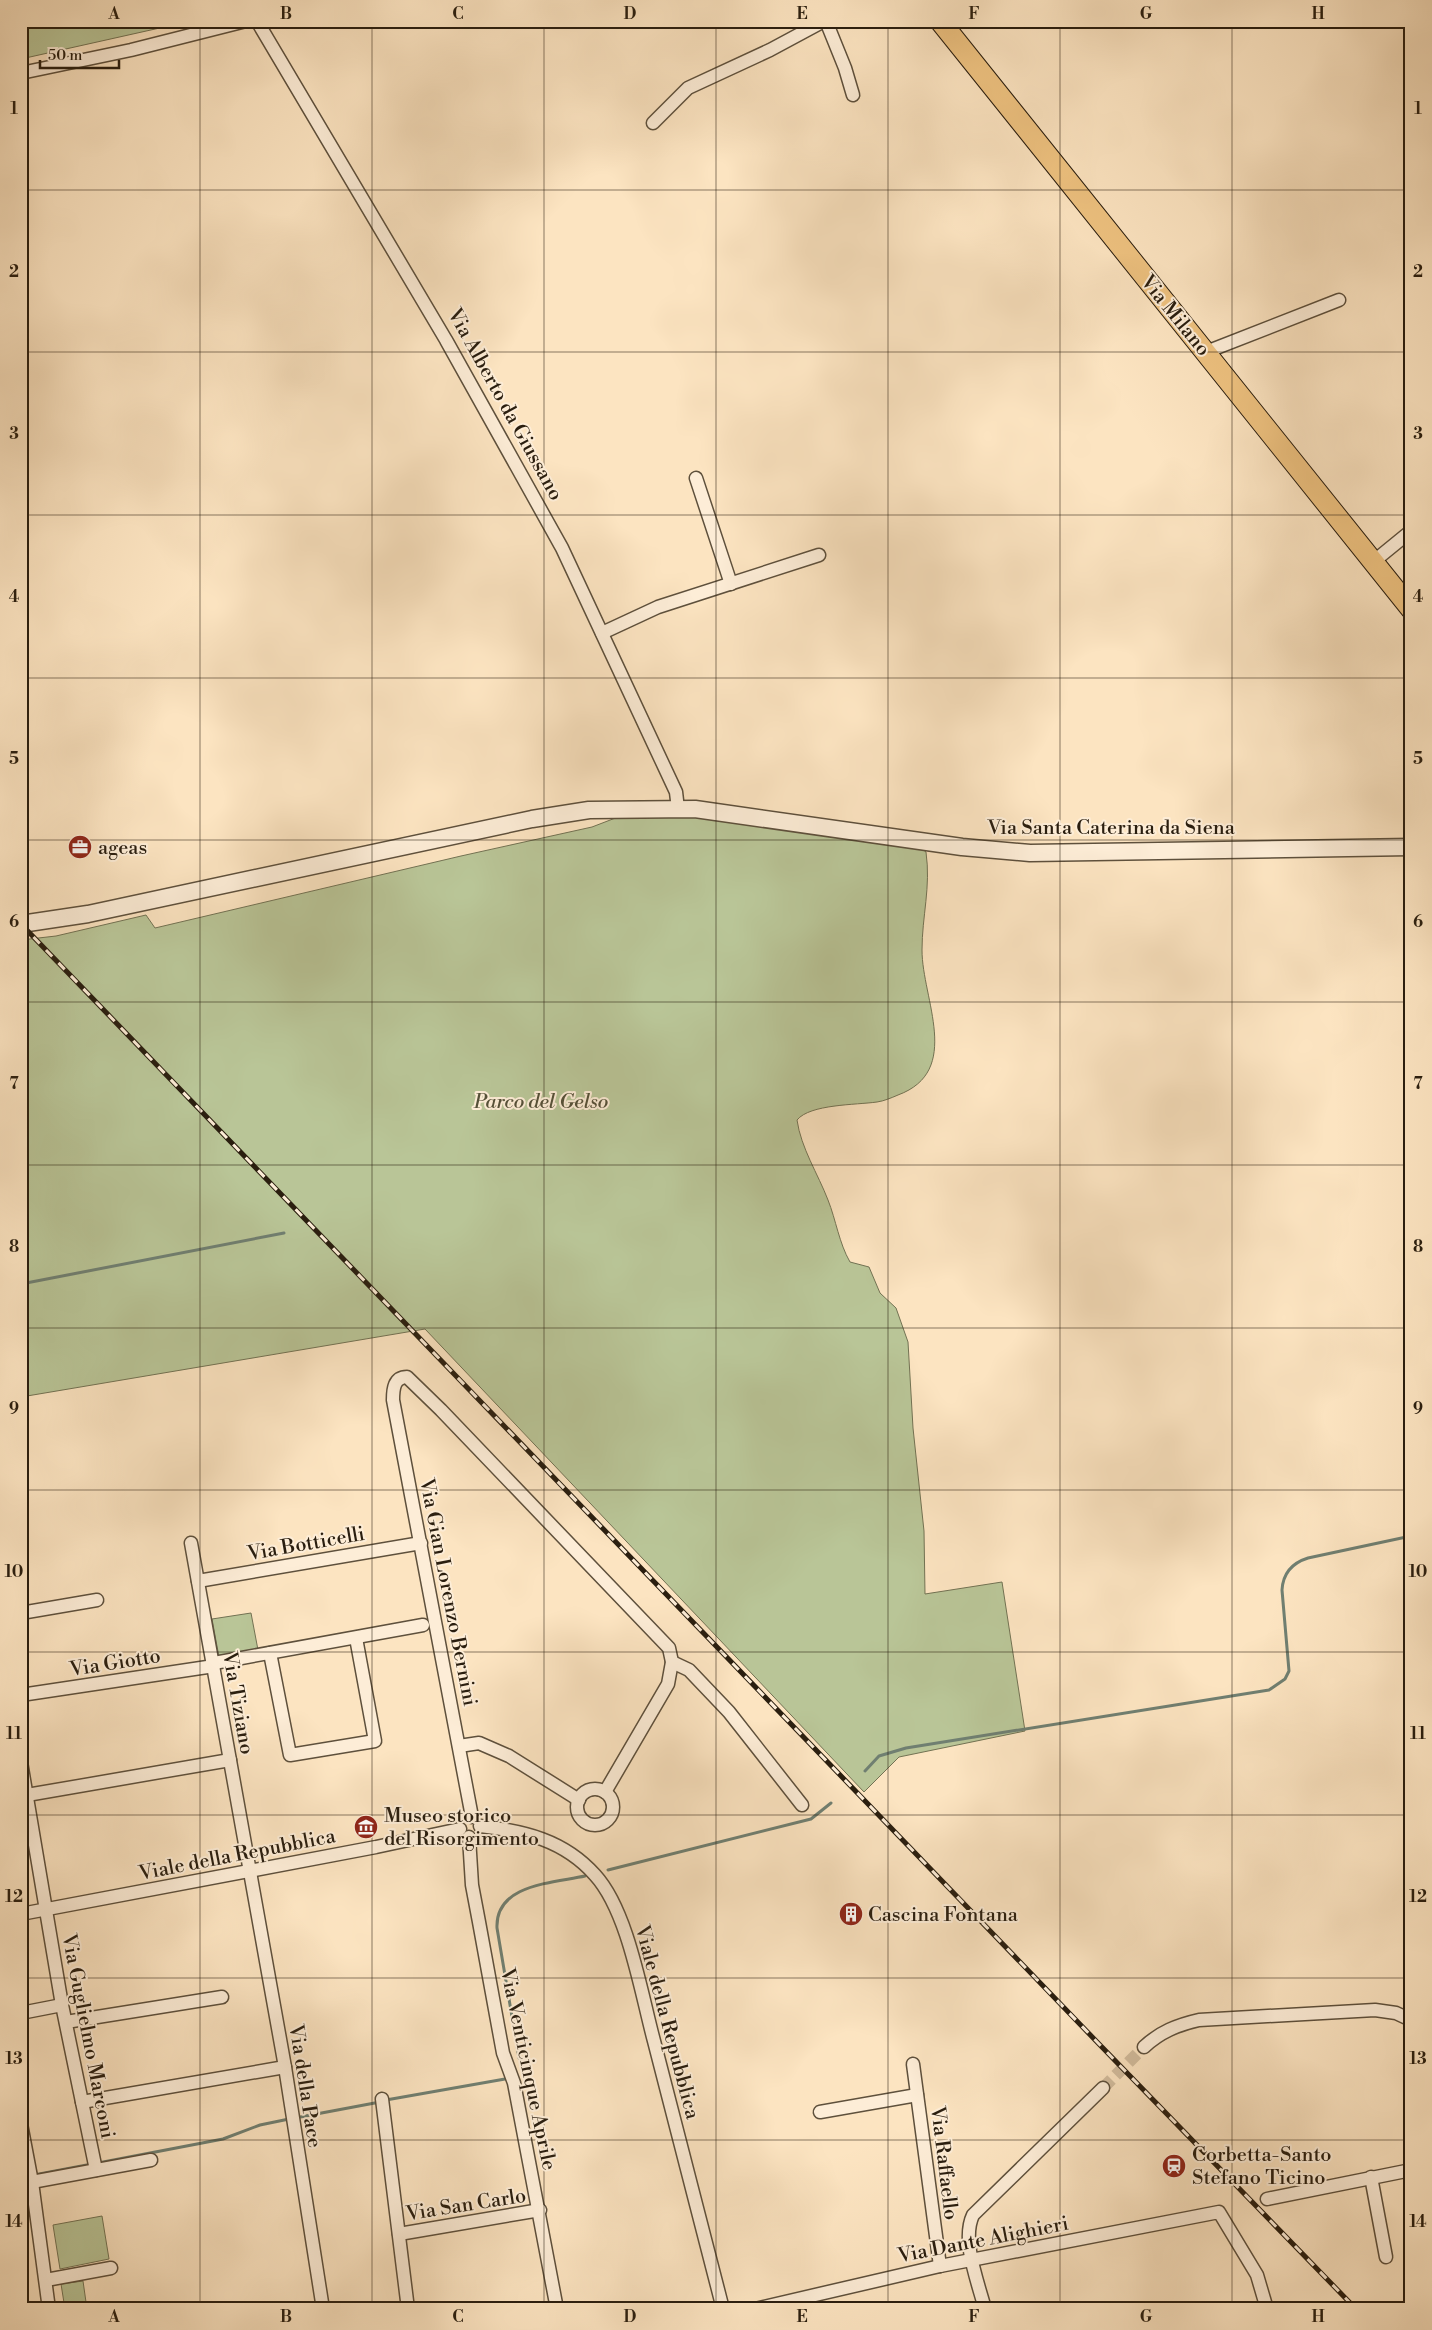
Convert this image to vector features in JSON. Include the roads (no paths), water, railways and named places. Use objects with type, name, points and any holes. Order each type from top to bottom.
[{"type":"main road","name":"Via Milano","points":[[940,21],[1411,609]]},
{"type":"street","points":[[21,73],[131,50],[246,21]]},
{"type":"street","name":"Via Alberto da Giussano","points":[[257,21],[446,340],[562,548],[676,792],[678,808]]},
{"type":"street","points":[[653,123],[688,88],[770,50],[825,21],[845,68],[853,95]]},
{"type":"street","points":[[1206,352],[1339,300]]},
{"type":"street","points":[[696,478],[731,584]]},
{"type":"street","points":[[1373,562],[1411,530]]},
{"type":"street","points":[[602,633],[658,607],[819,555]]},
{"type":"street","points":[[21,924],[88,914],[563,813],[589,810],[678,808]]},
{"type":"street","name":"Via Santa Caterina da Siena","points":[[678,808],[962,847],[1030,853],[1411,847]]},
{"type":"street","name":"Via Gian Lorenzo Bernini","points":[[476,1821],[459,1746],[393,1400],[393,1388],[396,1381],[402,1377],[407,1377],[441,1410],[669,1648],[672,1662]]},
{"type":"street","name":"Via Tiziano","points":[[191,1543],[214,1664],[249,1871]]},
{"type":"street","name":"Via Botticelli","points":[[198,1581],[421,1543]]},
{"type":"street","points":[[21,1613],[97,1600]]},
{"type":"street","name":"Via Giotto","points":[[21,1695],[214,1664],[423,1626]]},
{"type":"street","points":[[270,1653],[290,1755],[375,1740],[356,1638]]},
{"type":"street","points":[[605,1792],[668,1684],[672,1662],[689,1670],[729,1712],[802,1805]]},
{"type":"street","points":[[459,1746],[479,1743],[509,1756],[579,1800]]},
{"type":"street","points":[[27,1796],[230,1760]]},
{"type":"street","name":"Via Guglielmo Marconi","points":[[21,1762],[62,2005],[95,2166]]},
{"type":"street","points":[[590,1790],[605,1792],[610,1796],[613,1808],[604,1823],[586,1822],[578,1812],[579,1800],[590,1790]]},
{"type":"street","points":[[462,1820],[476,1821],[478,1833],[464,1833],[462,1820]]},
{"type":"street","name":"Viale della Repubblica","points":[[476,1821],[529,1834],[564,1848],[576,1856],[596,1875],[614,1901],[622,1921],[723,2309]]},
{"type":"street","name":"Viale della Repubblica","points":[[21,1914],[464,1833]]},
{"type":"street","name":"Via Venticinque Aprile","points":[[464,1833],[503,2053],[514,2083],[540,2210],[557,2309]]},
{"type":"street","name":"Via della Pace","points":[[249,1871],[285,2067],[323,2309]]},
{"type":"street","points":[[66,2022],[222,1997]]},
{"type":"street","points":[[21,2013],[62,2005]]},
{"type":"street","points":[[1144,2047],[1166,2031],[1181,2024],[1199,2020],[1375,2010],[1396,2013],[1411,2020]]},
{"type":"street","name":"Via Raffaello","points":[[913,2064],[940,2266]]},
{"type":"street","points":[[82,2102],[285,2067]]},
{"type":"street","points":[[985,2309],[967,2236],[969,2223],[973,2215],[1102,2088]]},
{"type":"street","name":"Via Raffaello","points":[[820,2112],[917,2095]]},
{"type":"street","points":[[382,2102],[408,2309]]},
{"type":"street","points":[[21,2124],[50,2309]]},
{"type":"street","points":[[29,2180],[95,2166],[151,2160]]},
{"type":"street","points":[[1267,2199],[1411,2170]]},
{"type":"street","points":[[1365,2178],[1386,2257]]},
{"type":"street","name":"Via San Carlo","points":[[400,2234],[540,2210]]},
{"type":"street","name":"Via Dante Alighieri","points":[[756,2309],[940,2266],[1219,2212],[1257,2275],[1267,2309]]},
{"type":"street","points":[[46,2280],[111,2268]]},
{"type":"waterway","points":[[21,1284],[284,1233]]},
{"type":"waterway","points":[[865,1771],[879,1756],[906,1748],[1269,1690],[1285,1679],[1289,1671],[1282,1590],[1284,1579],[1289,1570],[1297,1563],[1308,1558],[1411,1536]]},
{"type":"waterway","points":[[608,1870],[811,1819],[831,1803]]},
{"type":"waterway","points":[[519,2058],[497,1928],[499,1913],[505,1902],[528,1888],[585,1876]]},
{"type":"waterway","points":[[386,2100],[505,2079]]},
{"type":"waterway","points":[[295,2118],[380,2102]]},
{"type":"waterway","points":[[98,2163],[223,2139],[260,2125],[289,2119]]},
{"type":"waterway","points":[[34,2175],[92,2164]]},
{"type":"tunnel","points":[[1103,2088],[1144,2047]]},
{"type":"railway","points":[[21,924],[1356,2309]]},
{"type":"place","name":"ageas","points":[[80,847]]},
{"type":"place","name":"Museo storico del Risorgimento","points":[[366,1827]]},
{"type":"place","name":"Cascina Fontana","points":[[851,1914]]},
{"type":"place","name":"Corbetta-Santo Stefano Ticino","points":[[1174,2166]]},
{"type":"park label","name":"Parco del Gelso","points":[[541,1101]]}]
